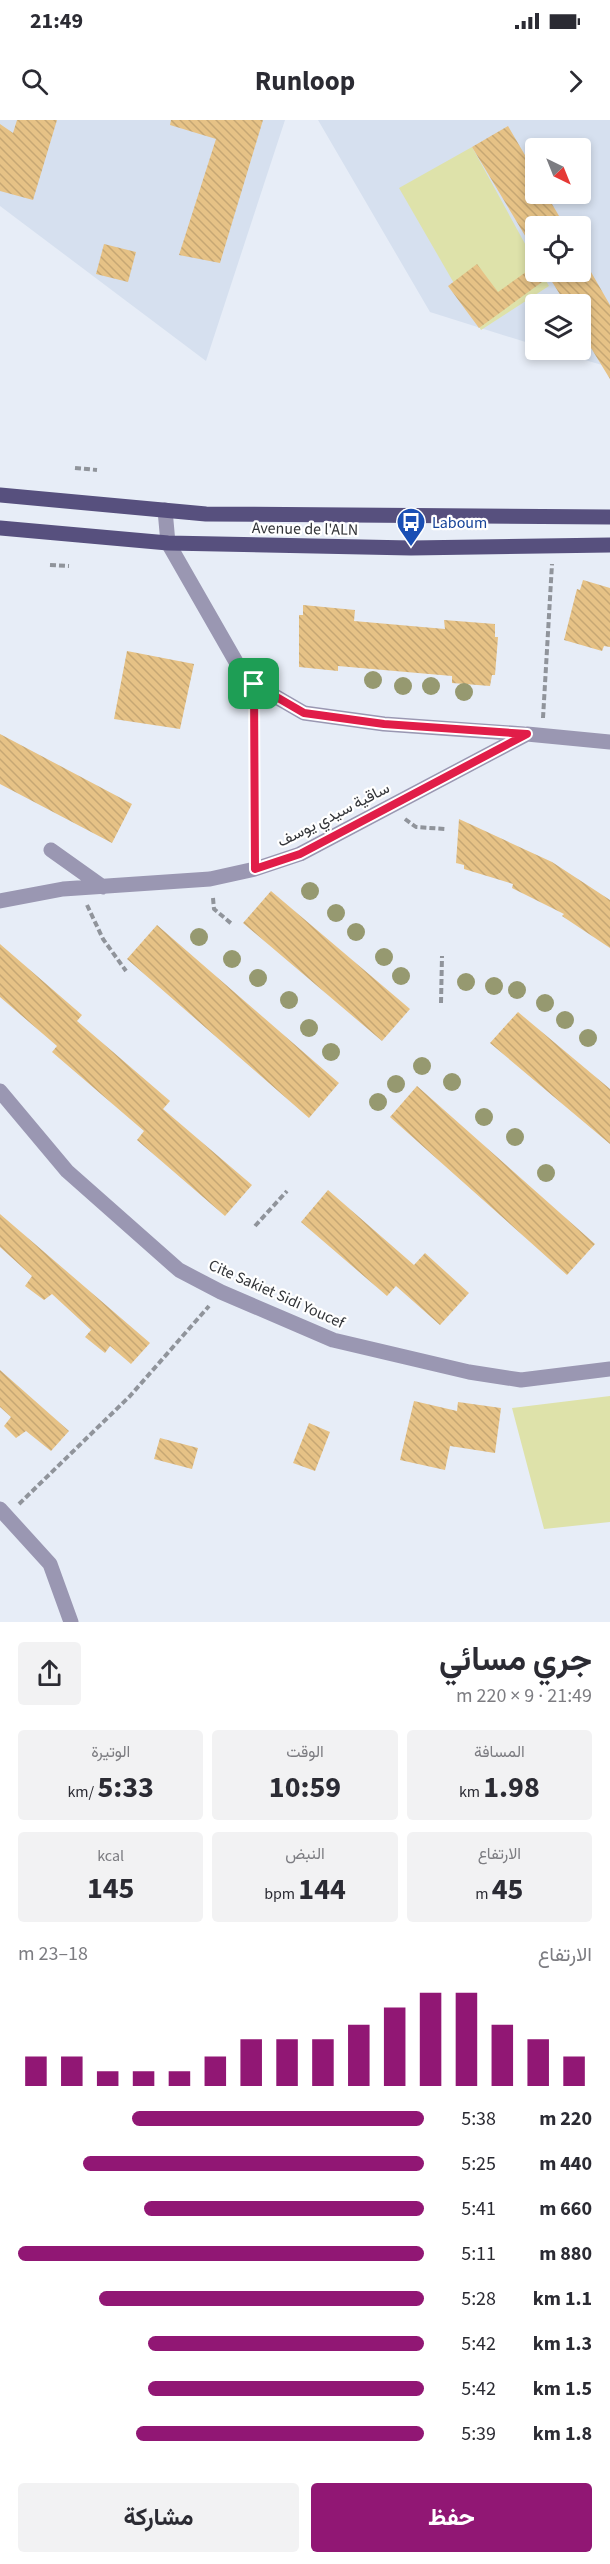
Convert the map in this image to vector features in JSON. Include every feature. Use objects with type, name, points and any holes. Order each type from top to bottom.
[{"type":"main road","points":[[0,495],[206,514],[610,517]]},
{"type":"main road","name":"Avenue de l'ALN","points":[[0,528],[168,543],[411,548],[610,545]]},
{"type":"street","points":[[165,510],[168,543],[238,667],[254,684],[304,713],[384,724],[535,734],[610,742]]},
{"type":"street","name":"ساقية سيدي يوسف","points":[[0,901],[79,888],[210,879],[255,869],[300,854],[535,734]]},
{"type":"street","points":[[51,850],[103,887]]},
{"type":"street","name":"Cite Sakiet Sidi Youcef","points":[[0,1091],[68,1171],[179,1270],[221,1292],[333,1340],[469,1372],[521,1380],[610,1369]]},
{"type":"street","points":[[3,1513],[50,1564],[71,1622]]},
{"type":"path","points":[[75,468],[97,470]]},
{"type":"path","points":[[535,734],[553,545]]},
{"type":"path","points":[[50,565],[69,566]]},
{"type":"path","points":[[254,684],[255,869]]},
{"type":"path","points":[[395,804],[407,823],[416,827],[446,829]]},
{"type":"path","points":[[210,879],[214,909],[232,925]]},
{"type":"path","points":[[79,888],[103,939],[126,971]]},
{"type":"path","points":[[441,1003],[442,956]]},
{"type":"path","points":[[255,1226],[287,1191]]},
{"type":"path","points":[[3,1513],[130,1396],[221,1292]]},
{"type":"shaded area","points":[[0,120],[285,120],[206,361],[0,206]]},
{"type":"shaded area","points":[[318,120],[610,120],[610,361],[602,365],[585,360],[591,360],[591,294],[525,294],[525,342],[430,312]]},
{"type":"green space","points":[[472,147],[525,244],[525,282],[547,282],[549,286],[537,294],[525,294],[525,302],[481,330],[399,188]]},
{"type":"green space","points":[[610,1396],[610,1522],[544,1529],[512,1408]]},
{"type":"building","points":[[17,120],[57,120],[33,200],[0,191],[0,124],[13,133]]},
{"type":"building","points":[[171,120],[263,120],[220,263],[179,255],[216,139],[170,125]]},
{"type":"building","points":[[508,126],[525,155],[525,204],[552,204],[559,216],[525,216],[525,236],[472,147]]},
{"type":"building","points":[[104,244],[136,252],[128,282],[96,274]]},
{"type":"building","points":[[477,264],[498,292],[525,273],[525,282],[542,282],[479,328],[448,286]]},
{"type":"building","points":[[591,272],[610,305],[610,379],[591,348],[591,294],[560,294],[552,282],[591,282]]},
{"type":"building","points":[[583,580],[610,588],[610,647],[604,646],[602,651],[564,640],[577,589],[580,590]]},
{"type":"building","points":[[303,605],[355,610],[354,621],[445,629],[444,620],[495,624],[495,637],[498,637],[495,675],[492,675],[490,686],[452,683],[452,676],[338,666],[338,671],[299,667],[299,615],[303,615]]},
{"type":"building","points":[[127,651],[194,664],[180,729],[114,719]]},
{"type":"building","points":[[0,734],[132,804],[112,843],[0,784]]},
{"type":"building","points":[[459,819],[552,862],[610,900],[610,948],[562,916],[564,914],[512,888],[513,884],[464,869],[464,865],[456,863]]},
{"type":"building","points":[[271,891],[410,1009],[382,1041],[243,923]]},
{"type":"building","points":[[157,925],[339,1083],[309,1118],[127,959]]},
{"type":"building","points":[[0,944],[82,1015],[77,1021],[170,1101],[163,1109],[252,1185],[225,1216],[137,1140],[144,1131],[52,1052],[57,1046],[0,997]]},
{"type":"building","points":[[518,1012],[610,1089],[610,1144],[490,1043]]},
{"type":"building","points":[[417,1086],[595,1244],[567,1275],[390,1117]]},
{"type":"building","points":[[328,1190],[414,1265],[425,1253],[469,1293],[440,1325],[396,1286],[387,1296],[301,1222]]},
{"type":"building","points":[[0,1214],[150,1343],[131,1364],[110,1346],[105,1353],[85,1337],[91,1330],[52,1294],[44,1300],[25,1286],[32,1276],[0,1247]]},
{"type":"building","points":[[0,1370],[69,1431],[51,1451],[26,1431],[16,1438],[4,1426],[11,1417],[0,1407]]},
{"type":"building","points":[[414,1401],[457,1411],[458,1402],[501,1408],[495,1453],[450,1446],[445,1470],[400,1460]]},
{"type":"building","points":[[309,1423],[330,1432],[315,1471],[293,1463]]},
{"type":"building","points":[[160,1438],[198,1448],[192,1469],[154,1459]]},
{"type":"place","name":"Laboum","points":[[411,548]]},
{"type":"route","points":[[254,684],[304,713],[384,724],[527,734],[300,854],[255,869],[254,684]]}]
